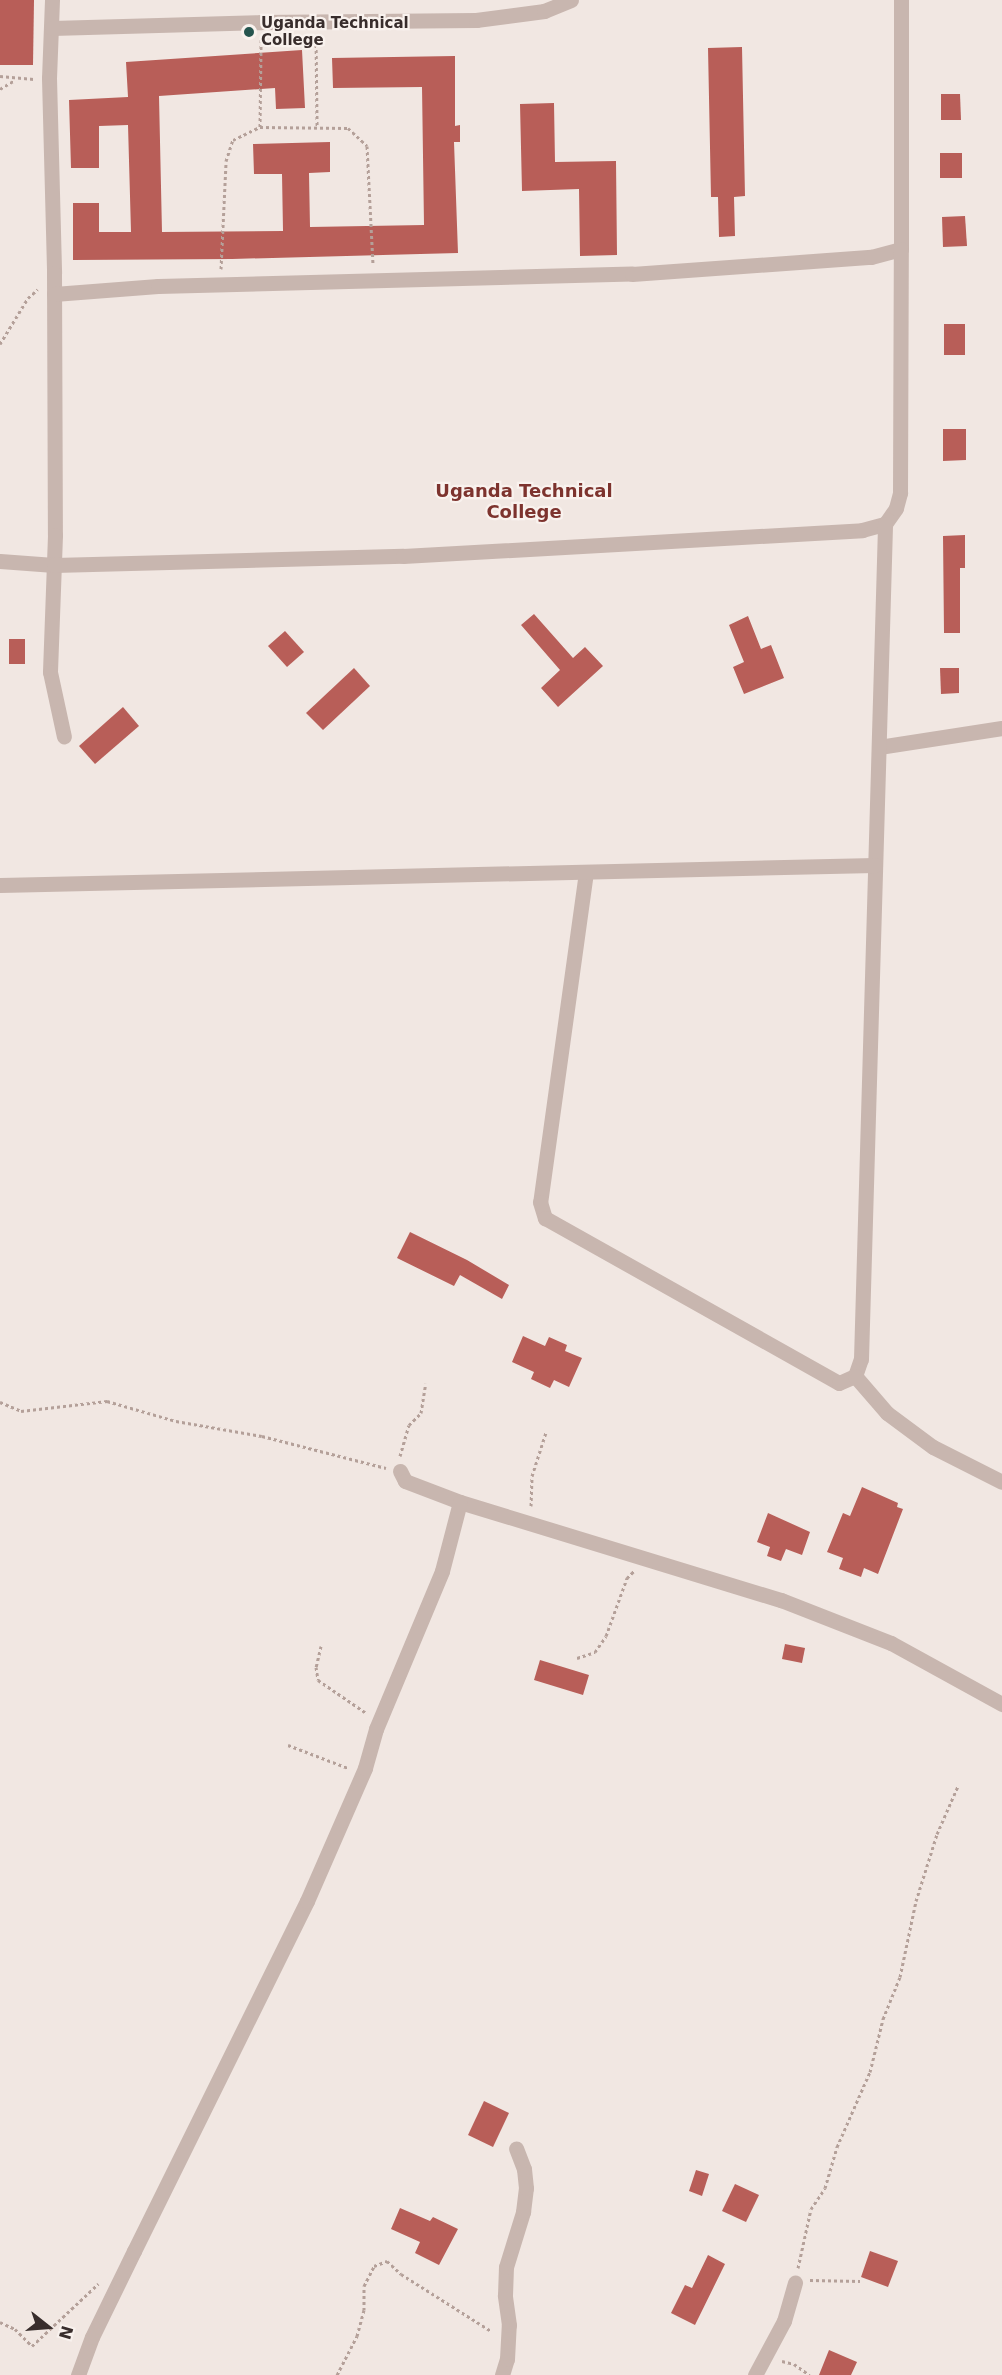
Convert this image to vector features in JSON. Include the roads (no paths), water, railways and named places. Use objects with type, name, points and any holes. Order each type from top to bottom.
[{"type":"street","points":[[52,0],[49,78],[54,273],[54,565],[50,672],[64,737]]},
{"type":"street","points":[[52,28],[261,22],[476,20],[544,10],[572,0]]},
{"type":"street","points":[[586,872],[540,1202],[545,1218],[839,1383],[855,1376],[861,1359],[885,524],[896,508],[900,493],[902,0]]},
{"type":"street","points":[[54,294],[158,286],[632,274],[871,257],[901,249]]},
{"type":"street","points":[[0,561],[54,565],[403,556],[564,549],[862,530],[885,524]]},
{"type":"street","points":[[879,747],[1002,728]]},
{"type":"street","points":[[0,885],[875,865]]},
{"type":"street","points":[[855,1376],[887,1413],[933,1447],[1002,1482]]},
{"type":"street","points":[[400,1472],[405,1481],[460,1502],[781,1600],[891,1643],[1002,1704]]},
{"type":"street","points":[[78,2375],[134,2252],[307,1901],[365,1768],[376,1729],[442,1571],[460,1502]]},
{"type":"street","points":[[502,2375],[507,2359],[509,2325],[506,2267],[523,2212],[526,2188],[524,2169],[516,2148]]},
{"type":"street","points":[[755,2375],[784,2321],[795,2283]]},
{"type":"place","name":"Uganda Technical College","points":[[249,32]]},
{"type":"district","name":"Uganda Technical College","points":[[524,502]]}]
